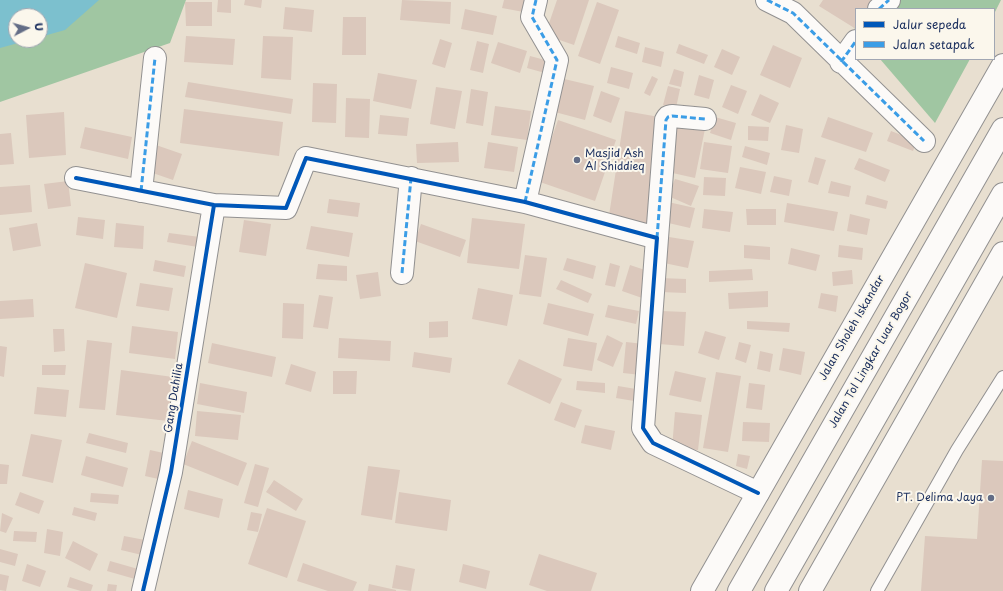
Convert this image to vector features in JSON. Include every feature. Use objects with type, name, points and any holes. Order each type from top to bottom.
[{"type":"main road","points":[[525,202],[557,60],[532,17],[536,0]]},
{"type":"main road","points":[[767,0],[793,13],[841,62],[924,141]]},
{"type":"main road","points":[[880,8],[889,0]]},
{"type":"main road","points":[[841,62],[855,42]]},
{"type":"main road","points":[[141,191],[155,58]]},
{"type":"main road","name":"Jalan Sholeh Iskandar","points":[[702,591],[1003,65]]},
{"type":"main road","points":[[705,119],[672,116],[668,117],[666,120],[643,428],[653,443],[758,493]]},
{"type":"main road","name":"Jalan Tol Lingkar Luar Bogor","points":[[739,591],[1003,129]]},
{"type":"main road","points":[[76,178],[214,205],[286,208],[306,158],[525,202],[656,238]]},
{"type":"main road","points":[[402,273],[411,178]]},
{"type":"main road","points":[[776,591],[1003,194]]},
{"type":"main road","name":"Gang Dahilia","points":[[143,591],[171,472],[214,205]]},
{"type":"main road","points":[[810,591],[1003,253]]},
{"type":"lane","points":[[877,591],[957,450],[1003,377]]},
{"type":"green space","points":[[0,0],[186,0],[170,43],[0,102]]},
{"type":"green space","points":[[830,0],[1001,0],[995,12],[995,8],[855,8],[855,29]]},
{"type":"green space","points":[[881,60],[969,60],[935,123]]},
{"type":"water","points":[[0,0],[99,0],[65,30],[48,35],[48,8],[8,8],[8,46],[0,48]]},
{"type":"building","points":[[218,0],[231,0],[231,13],[217,12]]},
{"type":"building","points":[[245,0],[262,0],[261,8],[244,5]]},
{"type":"building","points":[[402,0],[451,2],[450,24],[400,20]]},
{"type":"building","points":[[504,0],[532,0],[529,13],[502,8]]},
{"type":"building","points":[[557,0],[589,0],[574,45],[545,35]]},
{"type":"building","points":[[823,0],[880,0],[875,8],[855,8],[855,28],[819,6]]},
{"type":"building","points":[[185,2],[212,2],[212,26],[186,26]]},
{"type":"building","points":[[597,2],[619,10],[600,64],[578,56]]},
{"type":"building","points":[[285,7],[314,10],[312,32],[283,29]]},
{"type":"building","points":[[465,9],[497,16],[493,35],[461,29]]},
{"type":"building","points":[[343,17],[366,17],[366,55],[342,55]]},
{"type":"building","points":[[186,36],[235,39],[233,65],[184,62]]},
{"type":"building","points":[[263,36],[293,37],[291,80],[261,78]]},
{"type":"building","points":[[618,36],[640,43],[637,54],[615,47]]},
{"type":"building","points":[[440,39],[452,43],[445,68],[432,64]]},
{"type":"building","points":[[477,41],[489,44],[483,73],[470,70]]},
{"type":"building","points":[[498,42],[527,51],[520,73],[491,63]]},
{"type":"building","points":[[679,44],[708,55],[704,64],[676,53]]},
{"type":"building","points":[[773,45],[802,58],[790,88],[760,75]]},
{"type":"building","points":[[645,47],[664,52],[661,67],[642,62]]},
{"type":"building","points":[[722,49],[740,57],[732,75],[714,67]]},
{"type":"building","points":[[530,56],[549,61],[545,73],[527,68]]},
{"type":"building","points":[[611,67],[633,73],[629,89],[607,83]]},
{"type":"building","points":[[674,69],[684,72],[681,87],[669,84]]},
{"type":"building","points":[[378,73],[417,80],[411,109],[373,101]]},
{"type":"building","points":[[699,75],[714,80],[709,99],[694,95]]},
{"type":"building","points":[[652,76],[658,79],[650,96],[644,93]]},
{"type":"building","points":[[560,78],[594,86],[585,120],[551,111]]},
{"type":"building","points":[[188,82],[293,99],[291,114],[185,97]]},
{"type":"building","points":[[313,83],[337,84],[336,123],[312,122]]},
{"type":"building","points":[[731,85],[747,91],[738,114],[722,107]]},
{"type":"building","points":[[668,86],[680,89],[676,108],[663,105]]},
{"type":"building","points":[[436,87],[462,91],[455,129],[430,124]]},
{"type":"building","points":[[471,89],[488,92],[483,126],[466,123]]},
{"type":"building","points":[[601,91],[620,98],[611,123],[593,116]]},
{"type":"building","points":[[760,94],[779,103],[770,123],[751,115]]},
{"type":"building","points":[[346,98],[370,99],[369,138],[345,137]]},
{"type":"building","points":[[495,106],[531,111],[527,140],[491,135]]},
{"type":"building","points":[[184,109],[283,122],[279,156],[180,143]]},
{"type":"building","points":[[625,111],[665,118],[648,229],[608,222]]},
{"type":"building","points":[[64,112],[66,155],[29,158],[26,115]]},
{"type":"building","points":[[380,115],[409,118],[407,136],[378,134]]},
{"type":"building","points":[[715,117],[736,123],[731,140],[710,133]]},
{"type":"building","points":[[828,117],[873,133],[866,152],[821,137]]},
{"type":"building","points":[[679,118],[706,124],[695,178],[668,172]]},
{"type":"building","name":"Masjid Ash Al Shiddieq","points":[[558,120],[616,140],[595,201],[537,181]]},
{"type":"building","points":[[786,125],[803,129],[799,153],[781,150]]},
{"type":"building","points":[[748,126],[769,127],[768,141],[748,140]]},
{"type":"building","points":[[85,127],[132,137],[128,159],[80,148]]},
{"type":"building","points":[[891,131],[917,141],[913,151],[887,141]]},
{"type":"building","points":[[11,133],[14,164],[0,165],[0,134]]},
{"type":"building","points":[[458,142],[459,162],[417,163],[416,144]]},
{"type":"building","points":[[488,142],[518,147],[514,172],[484,168]]},
{"type":"building","points":[[704,142],[732,146],[728,173],[700,169]]},
{"type":"building","points":[[156,145],[182,154],[173,180],[147,171]]},
{"type":"building","points":[[745,146],[770,153],[767,165],[742,157]]},
{"type":"building","points":[[815,157],[826,160],[818,185],[808,182]]},
{"type":"building","points":[[859,158],[890,170],[885,182],[854,169]]},
{"type":"building","points":[[740,167],[766,172],[761,194],[735,188]]},
{"type":"building","points":[[774,176],[792,180],[789,196],[770,192]]},
{"type":"building","points":[[704,177],[726,178],[725,196],[703,195]]},
{"type":"building","points":[[675,179],[699,186],[691,206],[668,196]]},
{"type":"building","points":[[68,181],[71,206],[48,209],[44,184]]},
{"type":"building","points":[[831,181],[851,186],[849,197],[828,193]]},
{"type":"building","points":[[30,185],[32,212],[0,215],[0,187]]},
{"type":"building","points":[[867,195],[888,201],[886,209],[865,204]]},
{"type":"building","points":[[329,199],[360,203],[358,217],[327,213]]},
{"type":"building","points":[[668,202],[695,208],[690,228],[664,222]]},
{"type":"building","points":[[787,203],[838,212],[834,231],[784,222]]},
{"type":"building","points":[[704,209],[733,212],[730,232],[702,228]]},
{"type":"building","points":[[746,209],[776,209],[776,225],[747,225]]},
{"type":"building","points":[[850,214],[870,219],[867,235],[847,231]]},
{"type":"building","points":[[78,217],[105,220],[103,239],[76,235]]},
{"type":"building","points":[[472,218],[525,224],[519,269],[467,263]]},
{"type":"building","points":[[244,220],[271,224],[266,256],[239,252]]},
{"type":"building","points":[[37,223],[41,246],[13,251],[9,228]]},
{"type":"building","points":[[116,223],[144,226],[143,249],[114,247]]},
{"type":"building","points":[[421,224],[466,240],[460,257],[415,241]]},
{"type":"building","points":[[311,226],[353,233],[349,257],[306,249]]},
{"type":"building","points":[[169,233],[200,237],[198,247],[167,242]]},
{"type":"building","points":[[669,237],[694,241],[688,268],[664,263]]},
{"type":"building","points":[[744,245],[770,247],[770,260],[744,258]]},
{"type":"building","points":[[839,245],[863,248],[862,260],[838,257]]},
{"type":"building","points":[[791,248],[820,255],[816,271],[788,264]]},
{"type":"building","points":[[525,255],[547,258],[541,297],[519,294]]},
{"type":"building","points":[[567,258],[596,266],[593,279],[563,270]]},
{"type":"building","points":[[155,260],[186,266],[184,277],[153,271]]},
{"type":"building","points":[[85,263],[127,273],[117,318],[75,308]]},
{"type":"building","points":[[610,263],[620,266],[615,287],[605,285]]},
{"type":"building","points":[[318,264],[347,266],[347,281],[316,279]]},
{"type":"building","points":[[630,265],[654,273],[645,299],[622,291]]},
{"type":"building","points":[[752,269],[753,280],[709,282],[709,271]]},
{"type":"building","points":[[852,270],[853,284],[833,286],[832,272]]},
{"type":"building","points":[[378,272],[381,296],[360,299],[356,275]]},
{"type":"building","points":[[660,278],[686,279],[686,293],[660,292]]},
{"type":"building","points":[[561,280],[592,294],[588,303],[556,289]]},
{"type":"building","points":[[140,283],[173,288],[169,311],[136,306]]},
{"type":"building","points":[[478,288],[513,295],[507,326],[472,319]]},
{"type":"building","points":[[768,291],[768,307],[729,309],[728,293]]},
{"type":"building","points":[[821,293],[838,296],[836,312],[818,308]]},
{"type":"building","points":[[319,295],[333,297],[328,329],[313,327]]},
{"type":"building","points":[[33,299],[34,317],[0,319],[0,301]]},
{"type":"building","points":[[283,303],[304,304],[303,339],[282,338]]},
{"type":"building","points":[[548,303],[594,314],[588,336],[543,324]]},
{"type":"building","points":[[608,305],[639,311],[636,324],[605,317]]},
{"type":"building","points":[[661,311],[686,312],[684,346],[659,344]]},
{"type":"building","points":[[448,321],[448,337],[429,338],[429,322]]},
{"type":"building","points":[[747,321],[790,323],[789,332],[747,329]]},
{"type":"building","points":[[132,326],[178,332],[175,359],[129,353]]},
{"type":"building","points":[[53,329],[64,329],[65,351],[54,352]]},
{"type":"building","points":[[705,331],[726,337],[719,360],[698,353]]},
{"type":"building","points":[[607,335],[623,343],[613,367],[597,360]]},
{"type":"building","points":[[339,338],[391,341],[390,361],[338,358]]},
{"type":"building","points":[[568,338],[597,343],[592,371],[563,366]]},
{"type":"building","points":[[87,340],[112,343],[105,410],[79,408]]},
{"type":"building","points":[[626,342],[644,344],[641,375],[623,373]]},
{"type":"building","points":[[739,342],[751,345],[746,363],[735,359]]},
{"type":"building","points":[[212,343],[276,357],[272,377],[208,363]]},
{"type":"building","points":[[0,346],[7,347],[4,377],[0,376]]},
{"type":"building","points":[[783,348],[805,352],[801,375],[779,370]]},
{"type":"building","points":[[760,351],[773,354],[770,372],[757,369]]},
{"type":"building","points":[[414,352],[452,358],[450,373],[412,367]]},
{"type":"building","points":[[519,359],[562,379],[550,404],[507,384]]},
{"type":"building","points":[[291,364],[316,372],[311,392],[285,384]]},
{"type":"building","points":[[42,365],[66,365],[65,375],[42,375]]},
{"type":"building","points":[[121,370],[173,377],[168,421],[116,415]]},
{"type":"building","points":[[333,371],[357,371],[356,394],[333,394]]},
{"type":"building","points":[[675,371],[706,378],[701,402],[669,395]]},
{"type":"building","points":[[716,372],[741,376],[728,452],[703,448]]},
{"type":"building","points":[[577,381],[605,383],[605,393],[576,390]]},
{"type":"building","points":[[200,383],[247,392],[244,413],[197,404]]},
{"type":"building","points":[[749,383],[765,385],[762,410],[746,408]]},
{"type":"building","points":[[618,386],[636,389],[634,401],[616,398]]},
{"type":"building","points":[[37,387],[69,390],[66,417],[34,414]]},
{"type":"building","points":[[561,402],[582,410],[575,428],[554,420]]},
{"type":"building","points":[[197,411],[241,415],[238,440],[195,436]]},
{"type":"building","points":[[675,412],[702,415],[698,450],[672,448]]},
{"type":"building","points":[[743,422],[770,423],[769,442],[742,441]]},
{"type":"building","points":[[585,425],[615,431],[611,450],[581,443]]},
{"type":"building","points":[[89,433],[128,443],[126,453],[86,443]]},
{"type":"building","points":[[31,434],[62,440],[53,483],[22,476]]},
{"type":"building","points":[[192,441],[247,463],[238,486],[183,464]]},
{"type":"building","points":[[150,450],[168,454],[163,480],[145,476]]},
{"type":"building","points":[[738,454],[750,456],[747,469],[736,466]]},
{"type":"building","points":[[86,456],[128,468],[123,487],[81,475]]},
{"type":"building","name":"PT. Delima Jaya","points":[[982,460],[1003,461],[1003,591],[921,591],[925,536],[977,539]]},
{"type":"building","points":[[0,464],[9,465],[7,484],[0,484]]},
{"type":"building","points":[[255,464],[269,468],[258,507],[244,503]]},
{"type":"building","points":[[368,466],[400,470],[392,520],[361,515]]},
{"type":"building","points":[[274,480],[303,499],[296,511],[266,492]]},
{"type":"building","points":[[188,490],[223,499],[219,518],[184,509]]},
{"type":"building","points":[[20,492],[44,501],[39,514],[15,505]]},
{"type":"building","points":[[399,492],[451,500],[447,531],[395,523]]},
{"type":"building","points":[[91,493],[119,495],[118,504],[90,502]]},
{"type":"building","points":[[74,507],[97,513],[95,521],[72,515]]},
{"type":"building","points":[[267,508],[306,521],[287,578],[248,564]]},
{"type":"building","points":[[251,512],[262,514],[258,532],[247,530]]},
{"type":"building","points":[[2,513],[13,518],[6,533],[0,531]]},
{"type":"building","points":[[47,529],[63,532],[60,556],[44,553]]},
{"type":"building","points":[[14,531],[37,532],[36,542],[13,541]]},
{"type":"building","points":[[124,536],[145,540],[142,555],[121,550]]},
{"type":"building","points":[[73,541],[98,554],[90,571],[65,558]]},
{"type":"building","points":[[0,549],[18,554],[15,566],[0,562]]},
{"type":"building","points":[[539,554],[597,573],[591,591],[547,591],[529,585]]},
{"type":"building","points":[[110,561],[138,569],[135,579],[107,571]]},
{"type":"building","points":[[303,563],[357,582],[353,591],[328,591],[297,581]]},
{"type":"building","points":[[27,564],[46,571],[40,587],[22,581]]},
{"type":"building","points":[[463,564],[490,571],[486,589],[459,582]]},
{"type":"building","points":[[396,565],[415,569],[411,591],[392,588]]},
{"type":"building","points":[[0,574],[9,576],[6,591],[0,590]]},
{"type":"building","points":[[70,577],[93,585],[91,591],[81,591],[67,587]]},
{"type":"building","points":[[108,584],[117,585],[116,591],[107,591]]},
{"type":"building","points":[[369,584],[396,590],[396,591],[368,591]]},
{"type":"marked path","points":[[525,202],[557,60],[532,17],[536,0]]},
{"type":"marked path","points":[[767,0],[793,13],[924,141]]},
{"type":"marked path","points":[[880,8],[889,0]]},
{"type":"marked path","points":[[841,62],[855,42]]},
{"type":"marked path","points":[[141,191],[155,58]]},
{"type":"marked path","points":[[657,238],[666,120],[668,117],[672,116],[705,119]]},
{"type":"marked path","points":[[402,273],[411,178]]},
{"type":"cycle path","points":[[76,178],[214,205],[286,208],[306,158],[525,202],[657,238],[643,428],[653,443],[758,493]]},
{"type":"cycle path","points":[[143,591],[171,472],[214,205]]},
{"type":"place","name":"Masjid Ash Al Shiddieq","points":[[577,160]]},
{"type":"place","name":"PT. Delima Jaya","points":[[991,498]]}]
